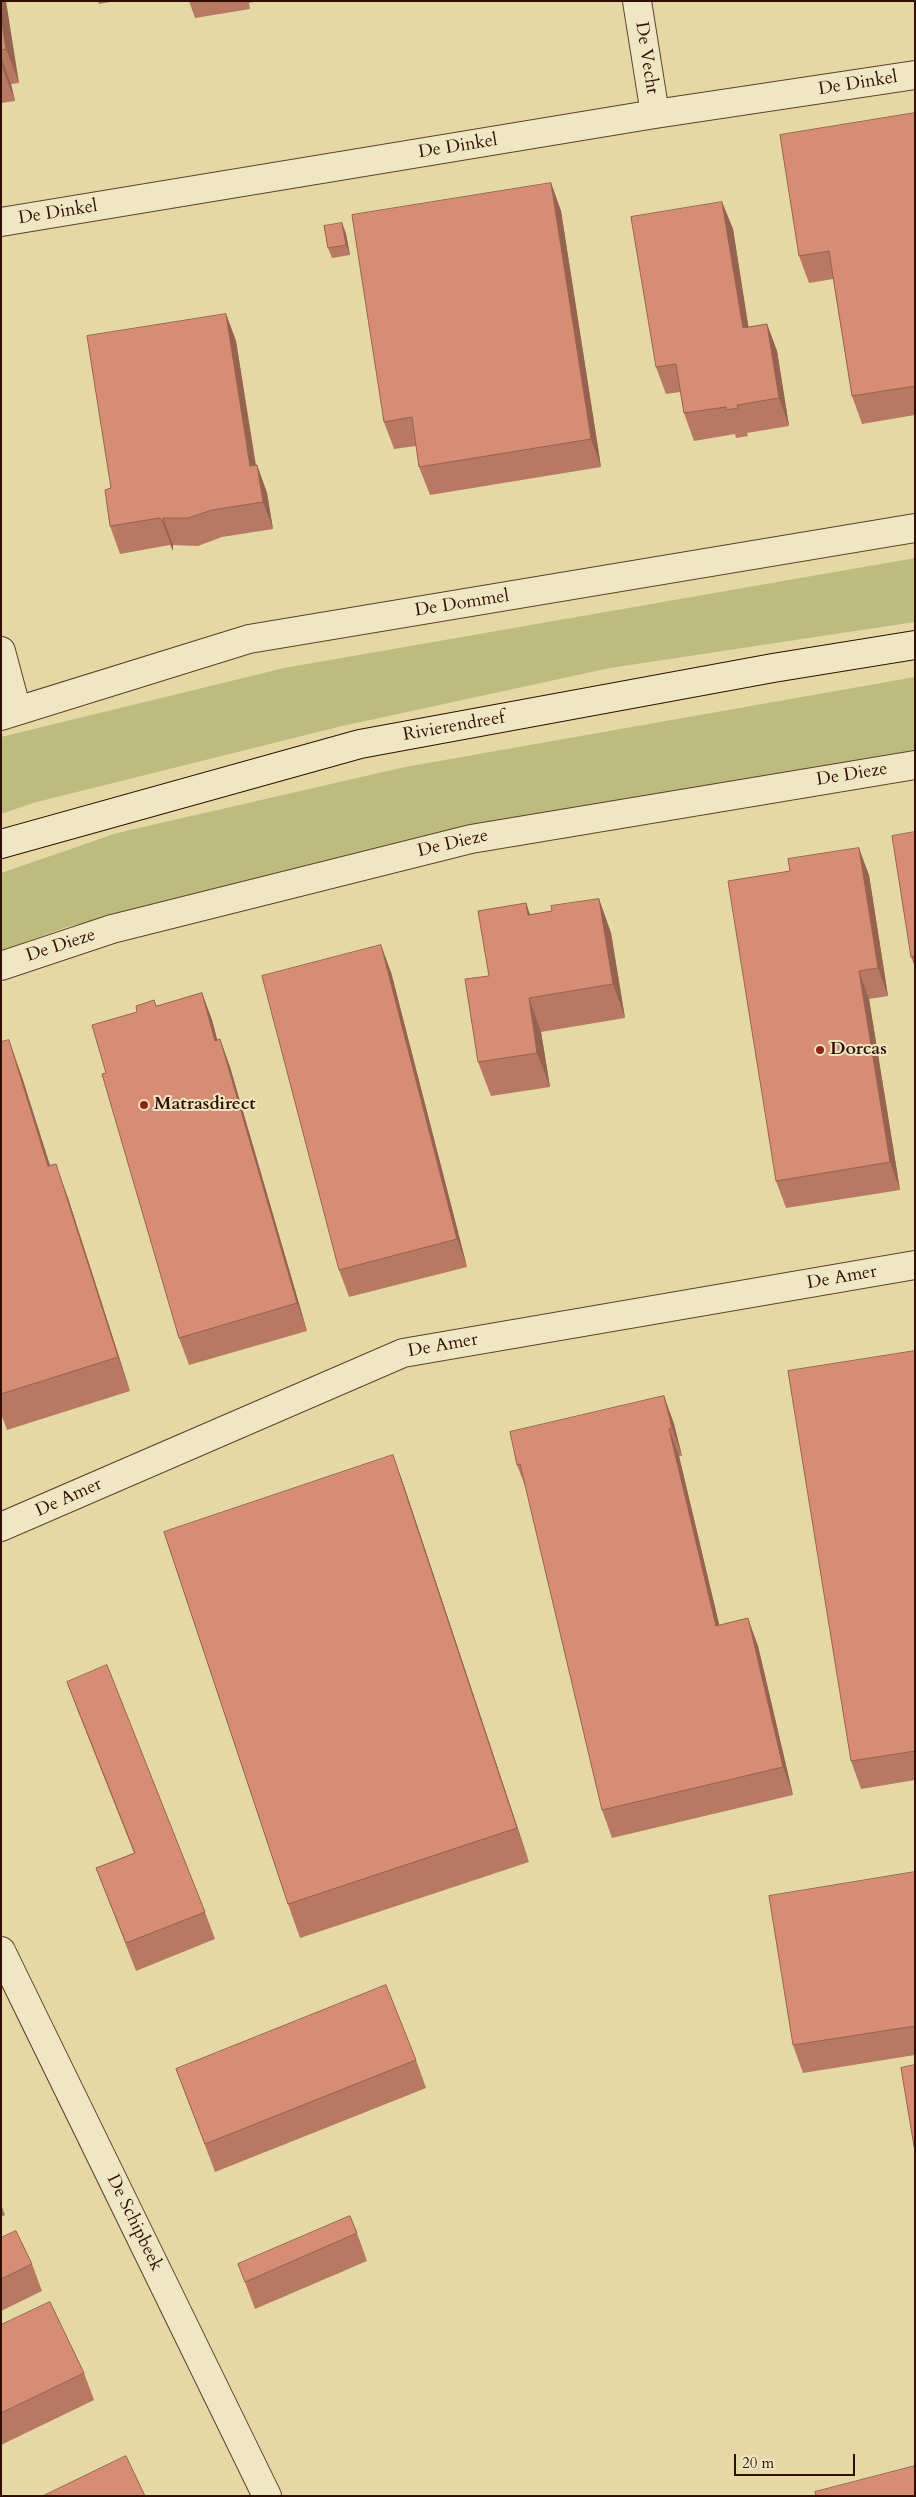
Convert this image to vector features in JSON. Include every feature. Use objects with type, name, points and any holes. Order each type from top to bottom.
[{"type":"street","name":"De Vecht","points":[[637,1],[655,114]]},
{"type":"street","name":"De Dinkel","points":[[1,222],[655,114],[915,75]]},
{"type":"street","name":"De Dommel","points":[[1,651],[9,714],[249,639],[915,528]]},
{"type":"street","name":"Rivierendreef","points":[[1,844],[360,744],[774,668],[915,645]]},
{"type":"street","name":"De Dieze","points":[[1,966],[112,929],[471,839],[915,765]]},
{"type":"street","name":"De Amer","points":[[1,1527],[403,1353],[915,1265]]},
{"type":"street","name":"De Schipbeek","points":[[1,1950],[267,2496]]},
{"type":"shaded area","points":[[915,558],[915,622],[610,668],[338,727],[33,803],[1,814],[1,737],[284,668]]},
{"type":"shaded area","points":[[915,677],[915,750],[564,810],[67,927],[1,951],[1,873],[117,833],[405,767]]},
{"type":"building","points":[[1,17],[6,49],[1,50]]},
{"type":"building","points":[[915,113],[915,386],[852,396],[829,251],[799,256],[780,135]]},
{"type":"building","points":[[551,183],[591,439],[419,467],[412,417],[384,422],[352,215]]},
{"type":"building","points":[[722,202],[743,328],[767,324],[779,398],[737,405],[738,408],[726,410],[726,407],[684,413],[676,364],[656,367],[631,217]]},
{"type":"building","points":[[342,223],[346,245],[328,248],[324,226]]},
{"type":"building","points":[[226,314],[250,466],[257,465],[263,502],[212,510],[188,518],[163,518],[163,523],[160,518],[110,526],[105,490],[111,488],[87,336]]},
{"type":"building","points":[[915,832],[915,956],[911,957],[892,836]]},
{"type":"building","points":[[859,848],[878,968],[859,971],[890,1162],[776,1181],[728,881],[790,871],[788,859]]},
{"type":"building","points":[[599,899],[613,984],[529,998],[537,1053],[478,1062],[465,979],[489,976],[478,911],[526,903],[528,915],[552,911],[551,906]]},
{"type":"building","points":[[381,945],[457,1239],[339,1270],[262,976]]},
{"type":"building","points":[[202,993],[215,1041],[220,1039],[297,1303],[179,1338],[102,1074],[106,1073],[92,1025],[137,1012],[136,1006],[154,1000],[156,1006]]},
{"type":"building","points":[[9,1040],[48,1166],[56,1164],[118,1357],[1,1394],[1,1042]]},
{"type":"building","points":[[915,1351],[915,1751],[851,1761],[788,1371]]},
{"type":"building","points":[[664,1396],[672,1428],[669,1429],[716,1626],[748,1618],[783,1767],[602,1810],[520,1464],[517,1465],[510,1432]]},
{"type":"building","points":[[393,1455],[517,1828],[288,1904],[164,1532]]},
{"type":"building","points":[[107,1665],[205,1912],[126,1943],[96,1868],[135,1853],[67,1682]]},
{"type":"building","points":[[915,1872],[915,2026],[793,2045],[769,1896]]},
{"type":"building","points":[[386,1985],[416,2060],[205,2144],[176,2069]]},
{"type":"building","points":[[915,2065],[915,2152],[901,2068]]},
{"type":"building","points":[[350,2216],[357,2233],[245,2282],[238,2264]]},
{"type":"building","points":[[16,2231],[32,2264],[1,2279],[1,2238]]},
{"type":"building","points":[[50,2302],[84,2373],[1,2413],[1,2325]]},
{"type":"building","points":[[126,2456],[145,2496],[43,2496]]},
{"type":"building","points":[[915,2466],[915,2496],[816,2496],[815,2492]]},
{"type":"place","name":"Dorcas","points":[[820,1050]]},
{"type":"place","name":"Matrasdirect","points":[[144,1105]]}]
